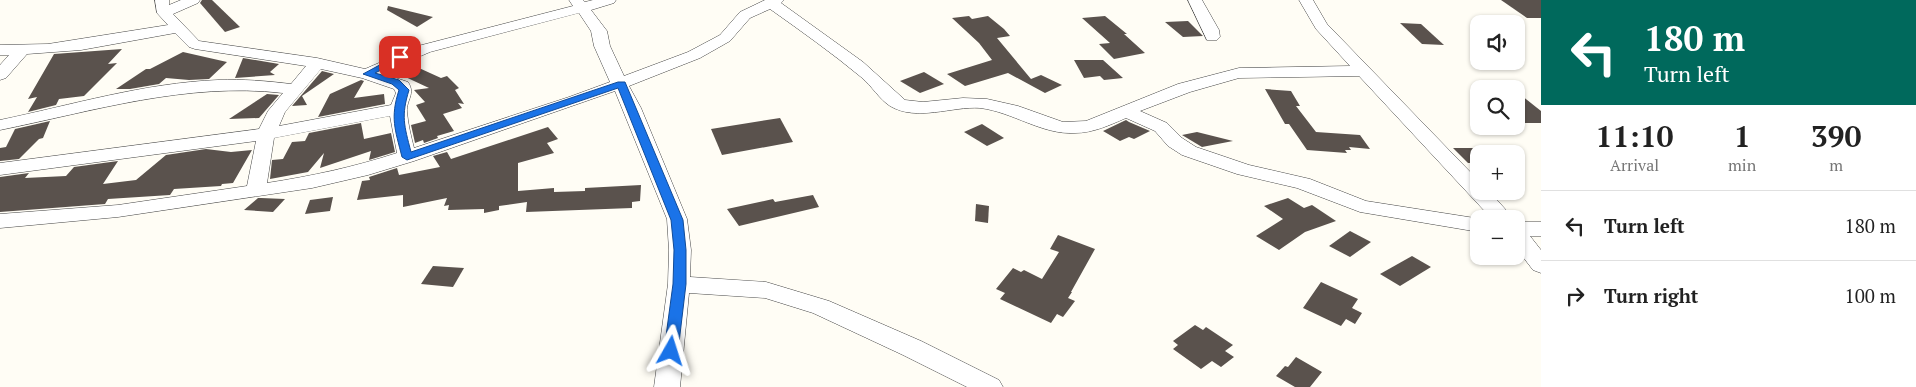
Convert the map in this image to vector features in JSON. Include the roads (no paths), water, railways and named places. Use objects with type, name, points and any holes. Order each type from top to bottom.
[{"type":"street","points":[[193,0],[163,6],[179,28],[194,44],[318,62],[367,74],[402,86],[404,93],[398,109],[400,129],[407,157]]},
{"type":"street","points":[[367,74],[400,57],[434,45],[579,4],[609,0]]},
{"type":"street","points":[[1195,0],[1211,30],[1212,37]]},
{"type":"street","points":[[1306,0],[1321,26],[1495,210]]},
{"type":"street","points":[[0,221],[118,211],[312,182],[361,171],[621,84],[714,46],[725,38],[745,15],[774,1],[851,61],[898,104],[927,106],[966,103],[991,104],[1011,109],[1055,126],[1071,128],[1085,127],[1190,85],[1239,73],[1363,71]]},
{"type":"street","points":[[579,4],[599,31],[608,61],[621,84],[677,220],[680,250],[679,284],[667,387]]},
{"type":"street","points":[[0,50],[81,45],[179,28]]},
{"type":"street","points":[[0,75],[22,50]]},
{"type":"street","points":[[256,191],[266,134],[278,111],[318,62]]},
{"type":"street","points":[[0,125],[120,98],[178,88],[252,83],[295,89]]},
{"type":"street","points":[[0,170],[266,134],[398,109]]},
{"type":"street","points":[[1124,111],[1161,127],[1175,142],[1189,151],[1237,168],[1303,183],[1360,206],[1470,224]]},
{"type":"street","points":[[1525,230],[1541,229]]},
{"type":"street","points":[[1525,243],[1541,264]]},
{"type":"street","points":[[679,284],[766,290],[821,308],[912,348],[990,387]]}]
